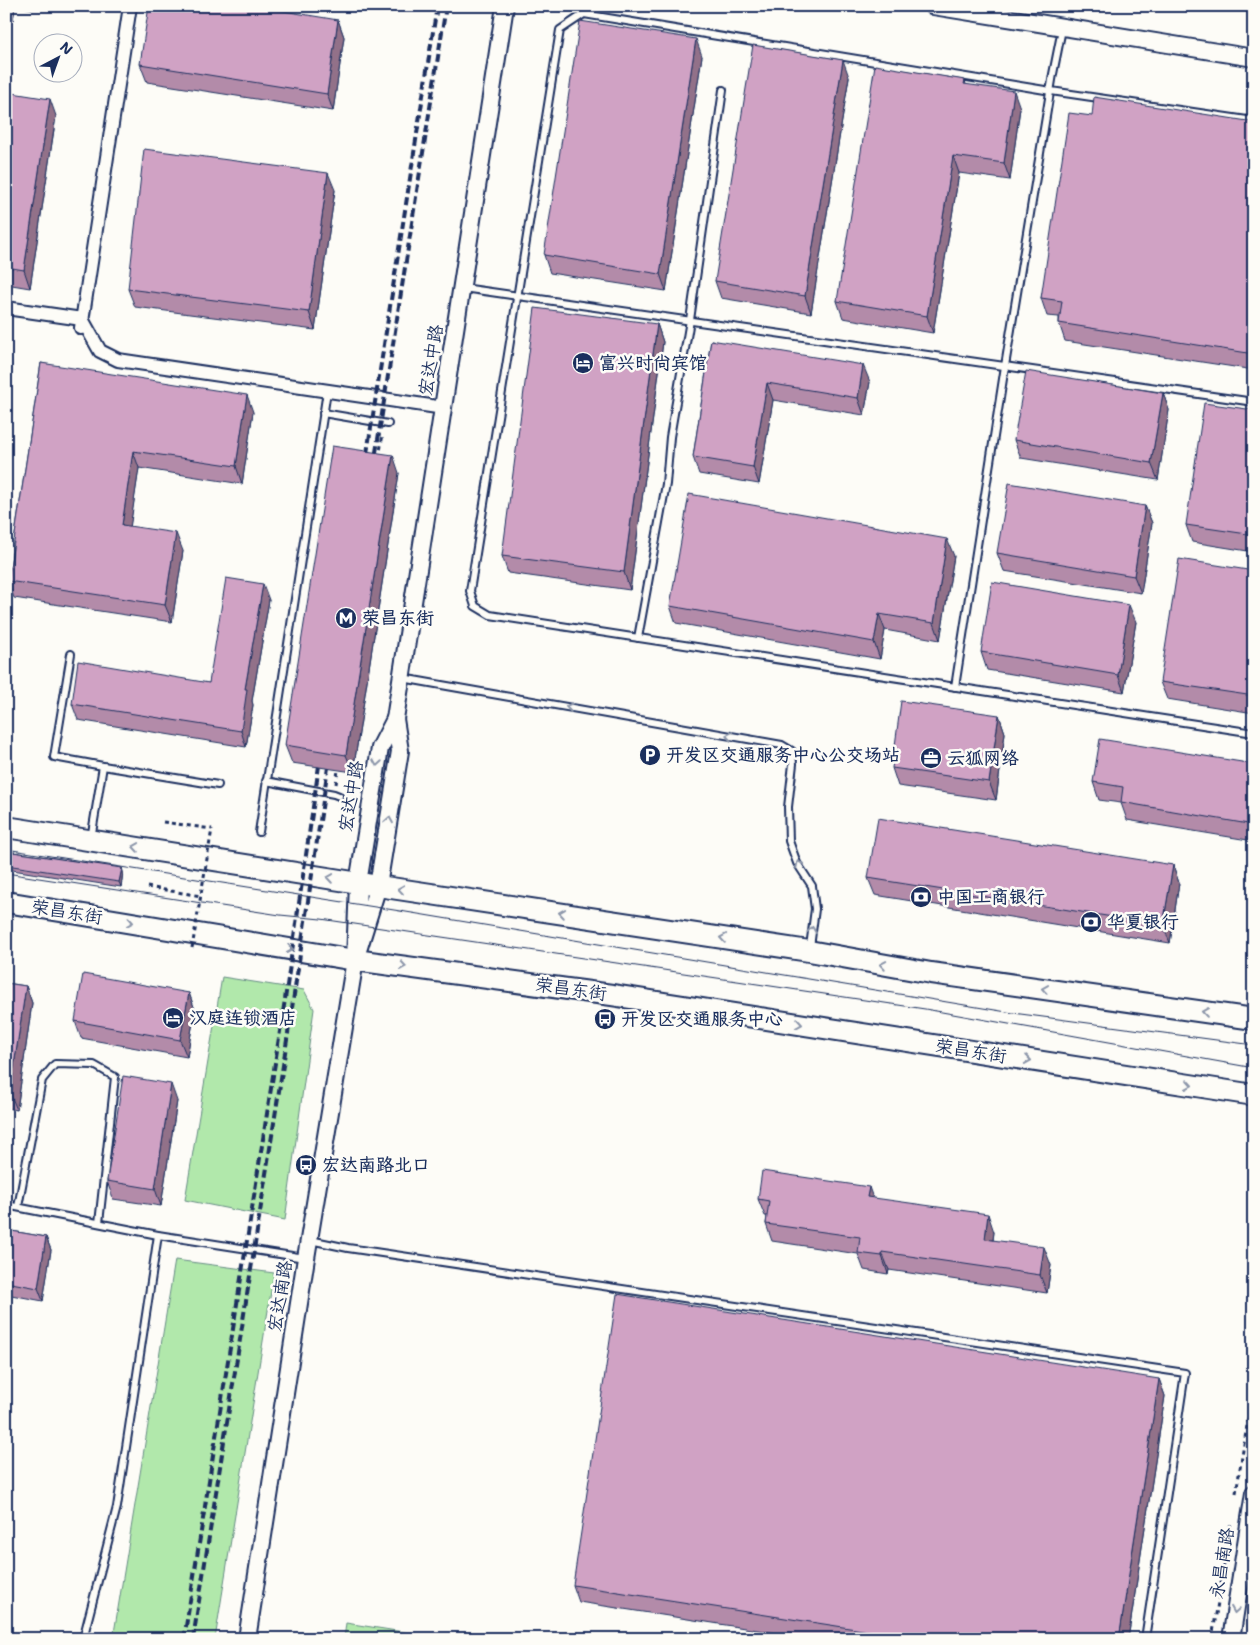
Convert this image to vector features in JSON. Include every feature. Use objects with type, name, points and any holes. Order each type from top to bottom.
[{"type":"main road","points":[[6,827],[378,886],[809,951],[931,973],[1254,1019]]},
{"type":"main road","name":"荣昌东街","points":[[6,902],[355,960],[612,995],[1254,1095]]},
{"type":"street","points":[[81,326],[130,6]]},
{"type":"street","name":"宏达中路","points":[[355,960],[378,886],[400,751],[396,719],[505,6]]},
{"type":"street","points":[[933,6],[980,10],[1062,28],[1254,58]]},
{"type":"street","points":[[6,308],[81,326],[100,351],[118,360],[444,408]]},
{"type":"street","name":"宏达中路","points":[[355,960],[358,882],[380,748],[396,719]]},
{"type":"street","name":"宏达南路","points":[[247,1639],[306,1258],[355,960]]},
{"type":"street","name":"永昌南路","points":[[1231,1639],[1254,1493]]},
{"type":"lane","points":[[1254,121],[1050,90],[584,14],[560,30],[470,591],[475,606],[490,615],[1254,734]]},
{"type":"lane","points":[[955,688],[1004,366],[1062,28]]},
{"type":"lane","points":[[638,638],[666,484],[670,437],[690,320],[723,90]]},
{"type":"lane","points":[[462,288],[1254,402]]},
{"type":"lane","points":[[258,832],[327,391]]},
{"type":"lane","points":[[323,413],[387,424]]},
{"type":"lane","points":[[71,654],[54,758],[218,785]]},
{"type":"lane","points":[[402,678],[782,745],[792,751],[793,764],[788,807],[789,842],[797,863],[812,886],[815,908],[809,951]]},
{"type":"lane","points":[[91,840],[103,766]]},
{"type":"lane","points":[[266,781],[339,796]]},
{"type":"lane","points":[[18,1207],[42,1080],[55,1064],[94,1065],[115,1077],[99,1223]]},
{"type":"lane","points":[[6,1205],[158,1235],[306,1258]]},
{"type":"lane","points":[[83,1639],[118,1507],[158,1235]]},
{"type":"lane","points":[[309,1240],[348,1248],[1185,1373],[1145,1639]]},
{"type":"path","points":[[379,460],[387,424]]},
{"type":"path","points":[[163,822],[212,829],[192,948]]},
{"type":"path","points":[[147,887],[201,896]]},
{"type":"green space","points":[[222,977],[304,990],[314,1009],[285,1220],[185,1200]]},
{"type":"green space","points":[[175,1260],[274,1273],[215,1639],[113,1639]]},
{"type":"green space","points":[[346,1623],[448,1639],[344,1639]]},
{"type":"building","points":[[149,6],[253,6],[338,20],[327,94],[140,64]]},
{"type":"building","points":[[580,21],[696,39],[660,274],[544,255]]},
{"type":"building","points":[[753,45],[843,60],[805,296],[715,281]]},
{"type":"building","points":[[875,65],[965,80],[964,84],[1014,91],[1004,163],[953,156],[927,316],[837,301]]},
{"type":"building","points":[[6,92],[50,99],[24,270],[6,267]]},
{"type":"building","points":[[1094,97],[1254,122],[1254,354],[1059,323],[1062,301],[1041,298],[1069,113],[1092,116]]},
{"type":"building","points":[[144,149],[328,173],[309,312],[128,289]]},
{"type":"building","points":[[535,308],[657,324],[624,572],[502,556]]},
{"type":"building","points":[[711,340],[863,365],[858,398],[767,383],[753,467],[693,457]]},
{"type":"building","points":[[41,363],[247,395],[236,466],[133,451],[122,525],[176,533],[165,605],[8,581]]},
{"type":"building","points":[[1026,371],[1163,393],[1151,463],[1014,440]]},
{"type":"building","points":[[1204,403],[1254,410],[1254,535],[1186,525]]},
{"type":"building","name":"荣昌东街","points":[[332,446],[393,455],[346,755],[285,745]]},
{"type":"building","points":[[1009,483],[1145,506],[1134,576],[997,553]]},
{"type":"building","points":[[689,494],[947,539],[934,623],[879,614],[874,642],[670,606]]},
{"type":"building","points":[[1179,559],[1254,571],[1254,696],[1160,682]]},
{"type":"building","points":[[226,578],[263,584],[245,689],[247,689],[241,731],[72,704],[78,661],[209,683]]},
{"type":"building","points":[[992,582],[1129,605],[1118,675],[981,652]]},
{"type":"building","points":[[901,701],[999,715],[989,782],[892,768]]},
{"type":"building","points":[[1100,739],[1254,764],[1254,825],[1121,802],[1123,787],[1093,782]]},
{"type":"building","points":[[878,818],[1173,865],[1163,925],[868,878]]},
{"type":"building","points":[[6,851],[122,868],[119,882],[6,865]]},
{"type":"building","points":[[83,974],[189,993],[180,1040],[75,1021]]},
{"type":"building","points":[[6,983],[26,986],[10,1093],[6,1092]]},
{"type":"building","points":[[123,1076],[171,1084],[155,1189],[107,1181]]},
{"type":"building","points":[[762,1171],[869,1187],[867,1197],[988,1214],[985,1239],[1044,1247],[1040,1275],[882,1252],[882,1256],[858,1253],[860,1237],[766,1224],[769,1201],[758,1199]]},
{"type":"building","points":[[6,1230],[46,1237],[38,1288],[6,1282]]},
{"type":"building","points":[[617,1294],[1159,1379],[1119,1639],[920,1639],[573,1585]]},
{"type":"tram line","points":[[6,849],[394,910],[1013,1013],[1254,1045]]},
{"type":"tram line","points":[[6,873],[925,1009],[1254,1068]]},
{"type":"railway","points":[[365,466],[437,6]]},
{"type":"railway","points":[[374,465],[446,6]]},
{"type":"railway","points":[[184,1639],[284,1006],[321,752]]},
{"type":"railway","points":[[193,1639],[330,754]]},
{"type":"place","name":"富兴时尚宾馆","points":[[583,363]]},
{"type":"place","name":"荣昌东街","points":[[346,618]]},
{"type":"place","name":"开发区交通服务中心公交场站","points":[[650,755]]},
{"type":"place","name":"云狐网络","points":[[931,758]]},
{"type":"place","name":"中国工商银行","points":[[921,897]]},
{"type":"place","name":"华夏银行","points":[[1091,922]]},
{"type":"place","name":"汉庭连锁酒店","points":[[173,1018]]},
{"type":"place","name":"开发区交通服务中心","points":[[605,1019]]},
{"type":"place","name":"宏达南路北口","points":[[306,1165]]}]
